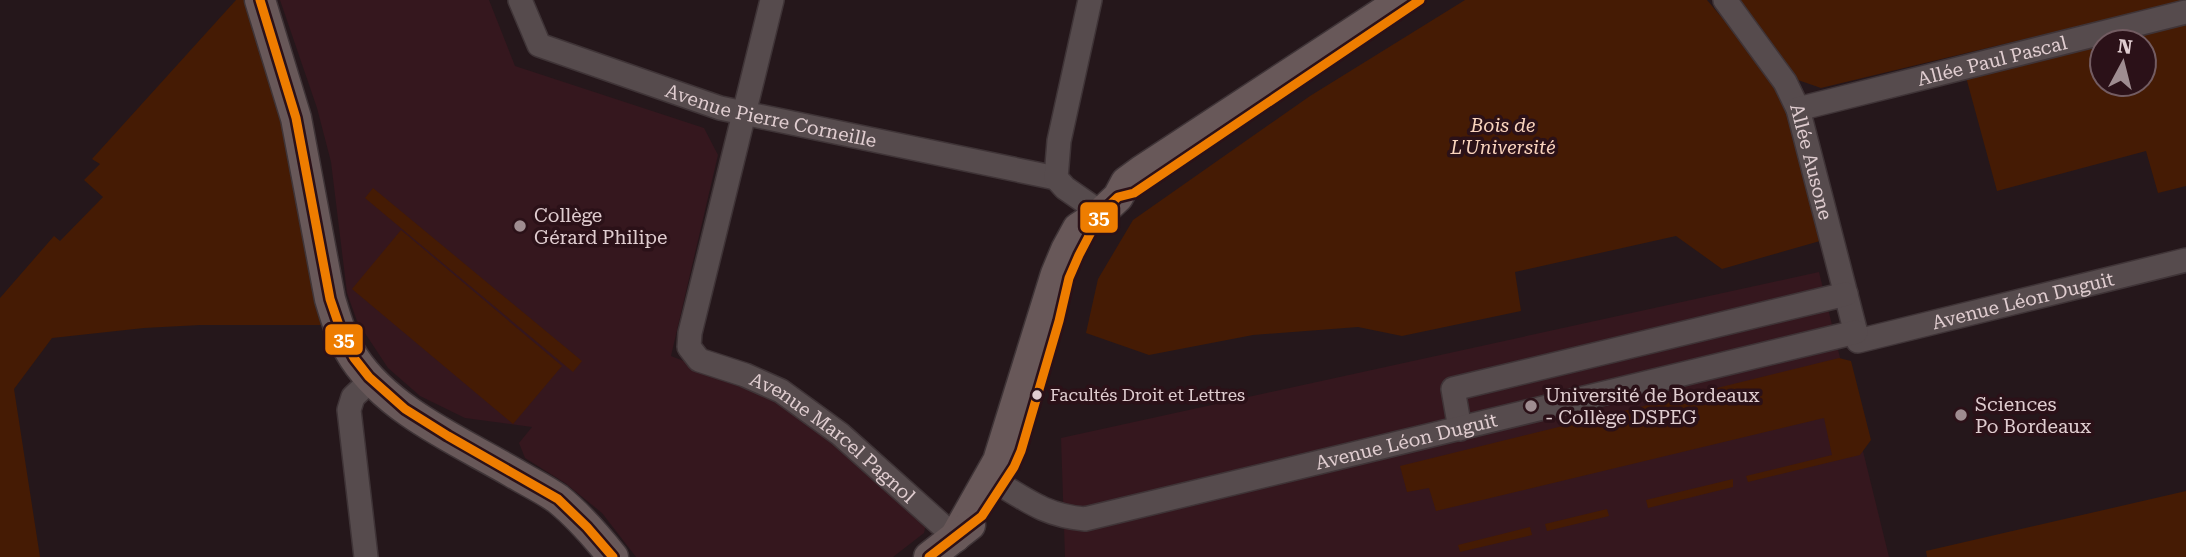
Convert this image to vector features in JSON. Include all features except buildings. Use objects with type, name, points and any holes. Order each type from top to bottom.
[{"type":"main road","points":[[260,0],[296,118],[330,299],[338,327],[353,357],[388,397],[412,414],[557,499],[585,524],[613,557]]},
{"type":"main road","points":[[929,557],[982,516],[1003,486],[1021,452],[1069,278],[1126,182],[1402,0]]},
{"type":"main road","points":[[955,537],[998,461],[1056,274],[1078,228],[1110,205],[1135,193],[1149,180],[1420,0]]},
{"type":"street","name":"Avenue Pierre Corneille","points":[[520,0],[538,45],[720,108],[745,111],[1056,178]]},
{"type":"street","points":[[745,111],[772,0]]},
{"type":"street","points":[[1090,0],[1059,141],[1056,178],[1065,188],[1110,205]]},
{"type":"street","name":"Allée Ausone","points":[[1725,0],[1785,82],[1798,109],[1857,337]]},
{"type":"street","name":"Allée Paul Pascal","points":[[1798,109],[2186,12]]},
{"type":"street","name":"Avenue Marcel Pagnol","points":[[745,111],[690,333],[689,347],[699,360],[745,375],[781,391],[842,436],[955,537]]},
{"type":"street","name":"Avenue Léon Duguit","points":[[1003,486],[1043,510],[1056,515],[1085,519],[2186,260]]},
{"type":"street","points":[[1460,429],[1453,389],[1846,294]]},
{"type":"street","points":[[366,557],[349,410],[353,397],[371,380]]},
{"type":"shaded area","name":"Collège Gérard Philipe","points":[[280,0],[489,0],[515,66],[704,128],[718,155],[671,356],[777,398],[837,442],[927,520],[924,533],[893,557],[636,557],[602,513],[565,483],[525,458],[519,443],[532,427],[465,418],[420,396],[388,368],[357,321],[347,293],[331,162],[317,108]]},
{"type":"shaded area","name":"Université de Bordeaux - Collège DSPEG","points":[[1819,272],[1889,557],[1065,557],[1061,438]]},
{"type":"green space","points":[[236,0],[247,0],[273,78],[321,325],[200,325],[52,338],[14,389],[40,557],[0,557],[0,298],[54,236],[60,241],[103,197],[84,180],[100,164],[92,159]]},
{"type":"green space","name":"Bois de L'Université","points":[[1465,0],[1707,0],[1778,84],[1791,115],[1820,241],[1722,269],[1676,236],[1515,272],[1521,311],[1402,336],[1358,327],[1253,335],[1149,355],[1086,333],[1098,279],[1133,220],[1310,96]]},
{"type":"green space","points":[[1739,0],[2186,0],[1821,88],[1798,80]]},
{"type":"green space","points":[[2186,22],[2186,186],[2158,193],[2146,151],[1997,191],[1966,77],[2088,46],[2088,98],[2158,98],[2158,29]]},
{"type":"green space","points":[[373,188],[582,361],[573,372],[365,198]]},
{"type":"green space","points":[[401,230],[562,366],[513,424],[352,289]]},
{"type":"green space","points":[[1839,358],[1851,361],[1871,440],[1860,455],[1748,482],[1746,476],[1832,455],[1824,418],[1436,511],[1429,488],[1407,492],[1400,466]]},
{"type":"green space","points":[[1733,479],[1733,487],[1648,508],[1646,500]]},
{"type":"green space","points":[[2186,491],[2186,557],[1927,557],[1926,551]]},
{"type":"green space","points":[[1607,509],[1609,516],[1547,531],[1545,524]]},
{"type":"green space","points":[[1530,527],[1532,535],[1460,552],[1458,545]]},
{"type":"transit line","name":"35","points":[[260,0],[296,118],[330,299],[343,337],[354,358],[369,377],[405,409],[558,499],[613,557]]},
{"type":"transit line","name":"35","points":[[929,557],[982,516],[1014,467],[1059,321],[1069,278],[1101,213],[1118,197],[1134,193],[1420,0]]},
{"type":"place","name":"Collège Gérard Philipe","points":[[520,226]]},
{"type":"place","name":"Facultés Droit et Lettres","points":[[1037,395]]},
{"type":"place","name":"Université de Bordeaux - Collège DSPEG","points":[[1531,406]]},
{"type":"place","name":"Sciences Po Bordeaux","points":[[1961,415]]}]
